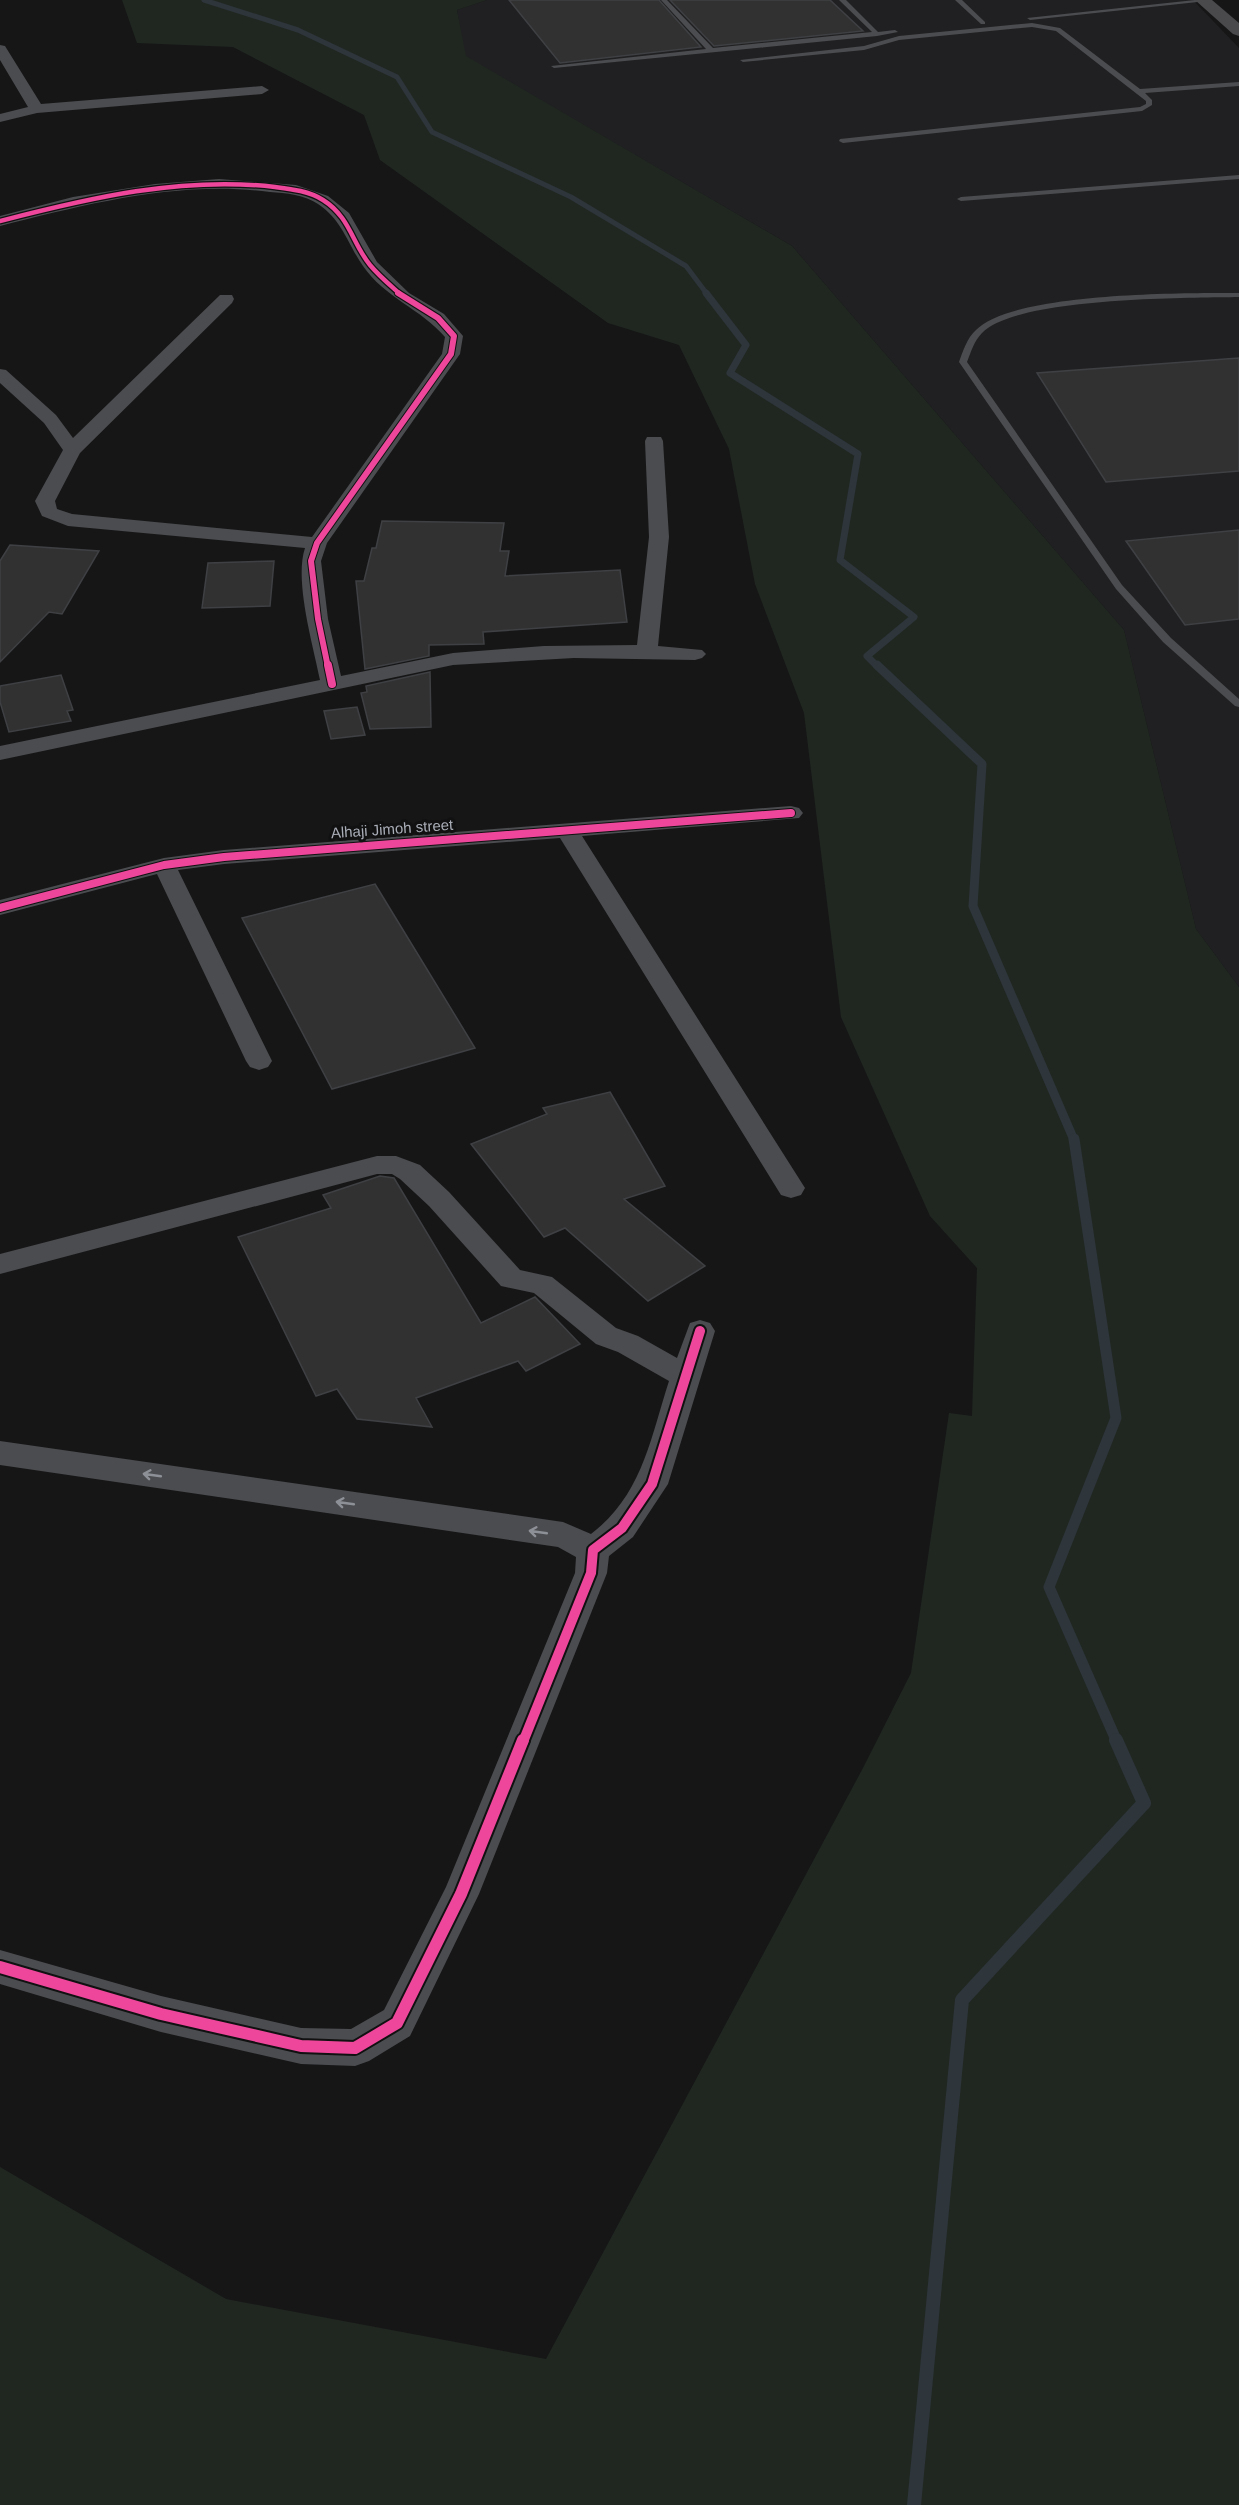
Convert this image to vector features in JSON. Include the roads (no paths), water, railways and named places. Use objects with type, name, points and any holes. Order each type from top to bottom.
[{"type":"main road","points":[[1209,0],[1239,16]]},
{"type":"main road","points":[[1209,0],[1239,31]]},
{"type":"street","points":[[0,49],[37,110]]},
{"type":"street","points":[[0,118],[37,110],[262,90]]},
{"type":"street","points":[[0,221],[85,200],[155,189],[219,184],[296,190],[322,199],[343,216],[370,265],[403,297],[438,318],[454,336],[451,354],[317,543],[311,561],[318,619],[332,684]]},
{"type":"street","points":[[226,299],[72,450],[45,501],[49,512],[68,520],[317,543]]},
{"type":"street","points":[[0,374],[50,419],[72,450]]},
{"type":"street","points":[[648,650],[659,537],[654,441]]},
{"type":"street","points":[[0,753],[453,659],[515,653],[648,650],[695,654]]},
{"type":"street","name":"Alhaji Jimoh street","points":[[0,908],[164,865],[224,857],[791,813]]},
{"type":"street","points":[[568,832],[791,1188]]},
{"type":"street","points":[[164,865],[259,1061]]},
{"type":"street","points":[[0,1264],[377,1165],[396,1165],[410,1172],[439,1198],[511,1279],[542,1284],[606,1336],[628,1344],[686,1377]]},
{"type":"street","points":[[0,1967],[161,2014],[301,2046],[356,2048],[397,2023],[461,1894],[591,1573],[593,1550],[622,1528],[652,1484],[700,1331]]},
{"type":"street","points":[[0,1453],[563,1536],[593,1550]]},
{"type":"lane","points":[[664,0],[712,51]]},
{"type":"lane","points":[[842,0],[877,34]]},
{"type":"lane","points":[[958,0],[983,23]]},
{"type":"lane","points":[[554,66],[1209,0]]},
{"type":"lane","points":[[743,60],[864,48],[898,38],[1032,25],[1046,26],[1058,29],[1149,100],[1149,105],[1142,110],[843,141]]},
{"type":"lane","points":[[1139,91],[1239,84]]},
{"type":"lane","points":[[961,198],[1239,177]]},
{"type":"lane","points":[[1239,295],[1186,296],[1044,306],[1005,316],[981,329],[967,347],[963,362],[1119,587],[1167,640],[1239,704]]},
{"type":"waterway","points":[[204,0],[298,30],[397,77],[432,132],[571,197],[686,266],[707,294]]},
{"type":"waterway","points":[[706,293],[746,345],[730,373],[858,454],[840,560],[914,617],[867,656],[878,667]]},
{"type":"waterway","points":[[877,665],[982,764],[973,906],[1074,1140]]},
{"type":"waterway","points":[[1074,1139],[1116,1418],[1049,1587],[1117,1742]]},
{"type":"waterway","points":[[914,2505],[962,2000],[1144,1803],[1116,1740]]}]
